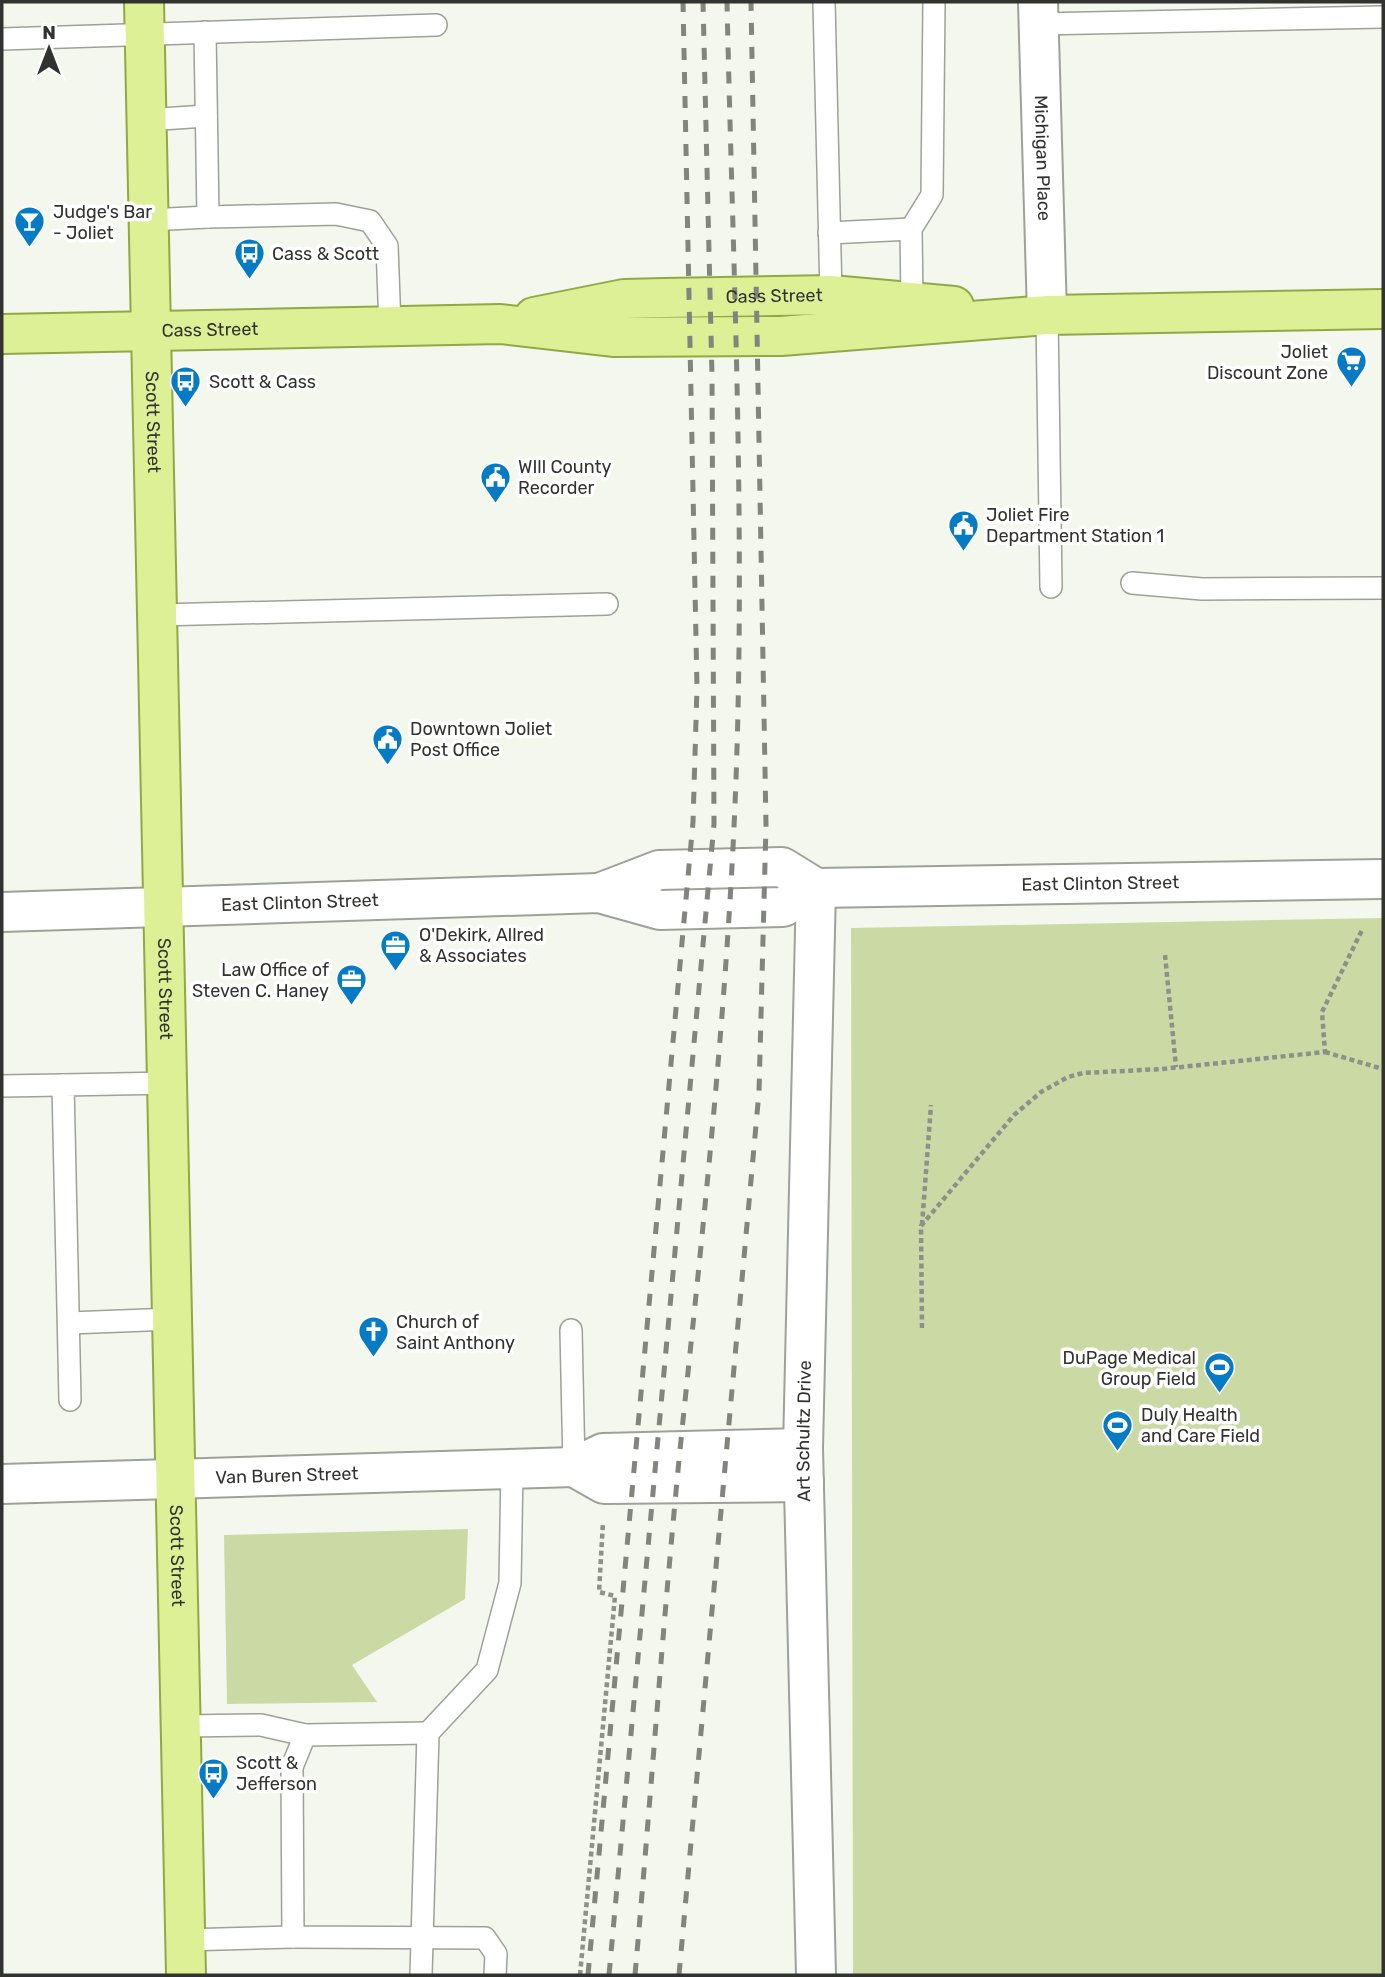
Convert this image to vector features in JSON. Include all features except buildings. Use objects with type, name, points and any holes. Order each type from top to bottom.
[{"type":"main road","name":"Scott Street","points":[[144,18],[169,1083],[185,1957]]},
{"type":"main road","name":"Cass Street","points":[[501,324],[624,299],[831,295],[1047,315]]},
{"type":"main road","name":"Cass Street","points":[[2,334],[501,324],[613,337],[729,337],[868,330],[1047,315],[1383,309]]},
{"type":"street","name":"Michigan Place","points":[[1039,13],[1047,315]]},
{"type":"street","name":"East Clinton Street","points":[[2,912],[598,893],[659,870],[782,867],[816,888],[1383,879]]},
{"type":"street","name":"Art Schultz Drive","points":[[816,888],[803,1465],[816,1975]]},
{"type":"street","points":[[574,1467],[604,1484],[803,1465]]},
{"type":"street","name":"Van Buren Street","points":[[2,1484],[574,1467]]},
{"type":"lane","points":[[824,2],[831,295]]},
{"type":"lane","points":[[912,302],[911,229],[932,195],[933,2]]},
{"type":"lane","points":[[1039,13],[1383,17]]},
{"type":"lane","points":[[2,38],[144,18],[205,32],[436,26]]},
{"type":"lane","points":[[205,32],[208,217]]},
{"type":"lane","points":[[146,120],[206,117]]},
{"type":"lane","points":[[149,220],[336,214],[370,222],[387,246],[390,326]]},
{"type":"lane","points":[[829,233],[911,229]]},
{"type":"lane","points":[[1047,315],[1051,587]]},
{"type":"lane","points":[[1132,583],[1202,589],[1383,588]]},
{"type":"lane","points":[[158,615],[607,604]]},
{"type":"lane","points":[[2,1086],[169,1083]]},
{"type":"lane","points":[[63,1085],[70,1400]]},
{"type":"lane","points":[[69,1323],[173,1319]]},
{"type":"lane","points":[[571,1330],[574,1467]]},
{"type":"lane","points":[[421,1975],[428,1733],[487,1670],[510,1583],[512,1469]]},
{"type":"lane","points":[[181,1726],[261,1725],[305,1735],[428,1733]]},
{"type":"lane","points":[[293,1937],[292,1767],[305,1735]]},
{"type":"lane","points":[[185,1957],[293,1937],[485,1938],[496,1954],[495,1975]]},
{"type":"path","points":[[1325,1052],[1322,1012],[1363,928]]},
{"type":"path","points":[[1165,955],[1176,1068]]},
{"type":"path","points":[[921,1226],[1014,1115],[1041,1092],[1068,1077],[1083,1073],[1176,1068],[1325,1052],[1383,1069]]},
{"type":"path","points":[[922,1328],[921,1226],[931,1105]]},
{"type":"path","points":[[580,1975],[615,1596],[600,1592],[603,1527]]},
{"type":"green space","name":"Duly Health and Care Field","points":[[1383,918],[1383,1975],[853,1975],[851,928]]},
{"type":"green space","points":[[468,1529],[465,1599],[352,1665],[377,1702],[227,1704],[224,1535]]},
{"type":"railway","points":[[588,1975],[693,822],[697,687],[683,2]]},
{"type":"railway","points":[[609,1975],[714,824],[712,376],[703,2]]},
{"type":"railway","points":[[635,1975],[671,1544],[714,1114],[734,827],[738,724],[739,517],[727,2]]},
{"type":"railway","points":[[679,1975],[759,1092],[766,825],[751,2]]},
{"type":"place","name":"Judge's Bar - Joliet","points":[[30,249]]},
{"type":"place","name":"Cass & Scott","points":[[249,281]]},
{"type":"place","name":"Joliet Discount Zone","points":[[1351,389]]},
{"type":"place","name":"Scott & Cass","points":[[186,409]]},
{"type":"place","name":"WIll County Recorder","points":[[495,504]]},
{"type":"place","name":"Joliet Fire Department Station 1","points":[[963,552]]},
{"type":"place","name":"Downtown Joliet Post Office","points":[[387,766]]},
{"type":"place","name":"O'Dekirk, Allred & Associates","points":[[396,972]]},
{"type":"place","name":"Law Office of Steven C. Haney","points":[[352,1007]]},
{"type":"place","name":"Church of Saint Anthony","points":[[373,1359]]},
{"type":"place","name":"DuPage Medical Group Field","points":[[1219,1395]]},
{"type":"place","name":"Duly Health and Care Field","points":[[1118,1452]]},
{"type":"place","name":"Scott & Jefferson","points":[[213,1800]]}]
